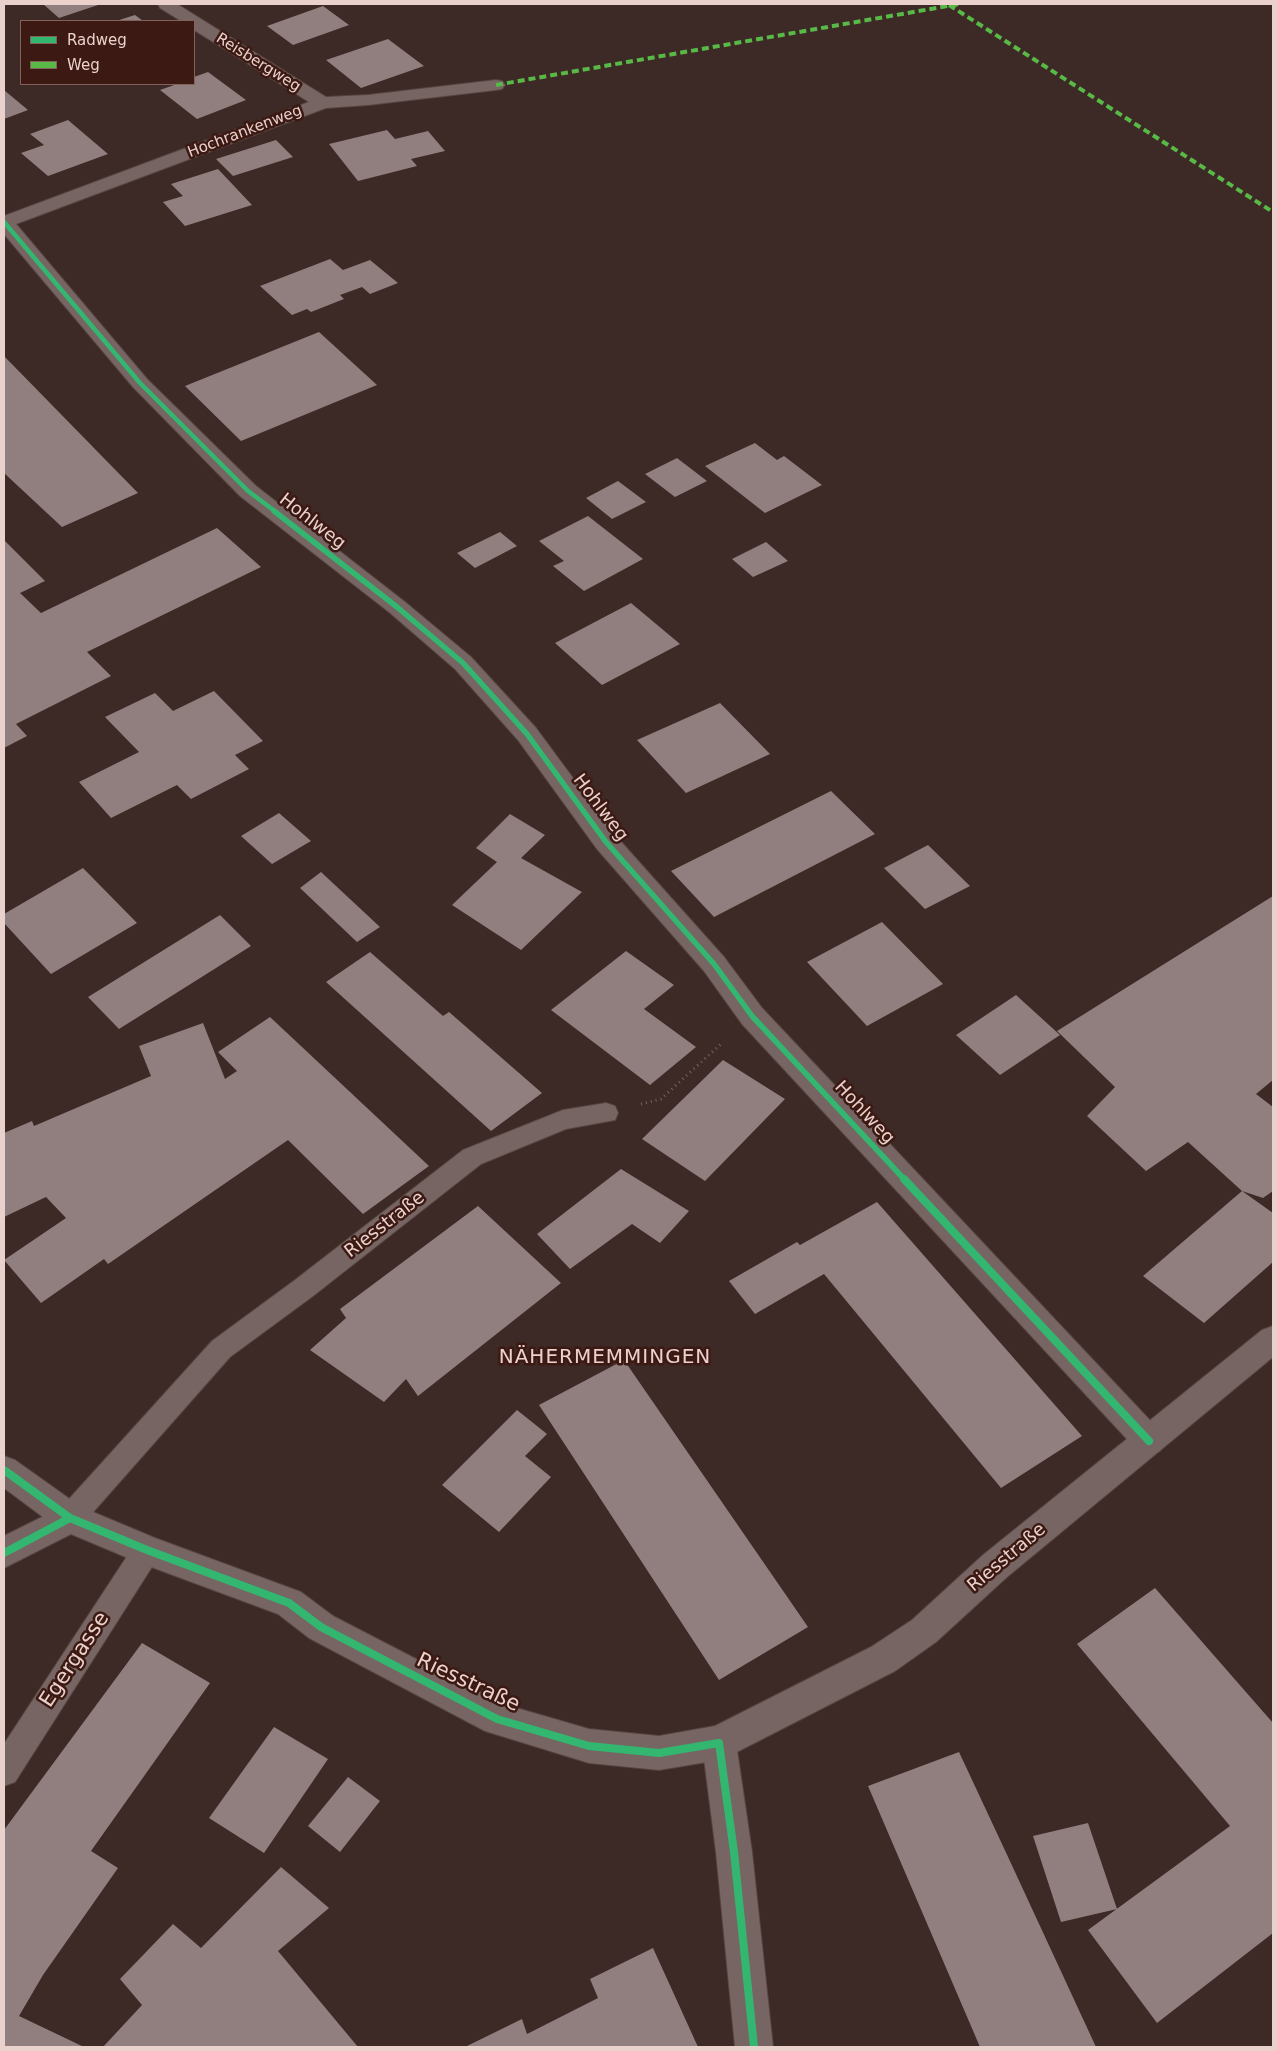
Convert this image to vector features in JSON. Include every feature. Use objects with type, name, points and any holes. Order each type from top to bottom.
[{"type":"street","name":"Reisbergweg","points":[[166,4],[190,20]]},
{"type":"street","name":"Reisbergweg","points":[[195,23],[323,103]]},
{"type":"street","name":"Hochrankenweg","points":[[4,222],[323,103],[368,100],[496,85]]},
{"type":"street","name":"Hohlweg","points":[[4,222],[140,383],[248,491],[397,607],[463,663],[527,734],[606,842],[714,964],[752,1016],[1149,1440]]},
{"type":"street","name":"Riesstraße","points":[[4,1470],[70,1518],[146,1550],[290,1603],[321,1628],[497,1718],[589,1746],[659,1753],[718,1743],[883,1659],[924,1631],[994,1566],[1273,1339]]},
{"type":"street","points":[[4,1553],[70,1518]]},
{"type":"street","points":[[718,1743],[734,1852],[754,2047]]},
{"type":"lane","name":"Riesstraße","points":[[70,1518],[221,1348],[304,1288],[472,1157],[563,1120],[606,1113]]},
{"type":"lane","name":"Egergasse","points":[[4,1771],[146,1550]]},
{"type":"path","points":[[606,1113],[661,1099],[752,1016]]},
{"type":"building","points":[[43,4],[101,4],[59,18]]},
{"type":"building","points":[[323,6],[349,25],[293,45],[267,26]]},
{"type":"building","points":[[135,15],[142,20],[119,20]]},
{"type":"building","points":[[388,39],[424,66],[361,88],[326,60]]},
{"type":"building","points":[[208,72],[246,100],[197,119],[160,90],[174,85],[195,85],[195,77]]},
{"type":"building","points":[[4,90],[28,110],[4,119]]},
{"type":"building","points":[[68,120],[108,154],[48,176],[21,153],[44,145],[30,134]]},
{"type":"building","points":[[387,130],[395,139],[428,131],[445,151],[411,159],[417,166],[358,181],[329,144]]},
{"type":"building","points":[[276,140],[293,157],[233,176],[216,159]]},
{"type":"building","points":[[218,169],[252,205],[185,226],[163,202],[183,196],[171,184]]},
{"type":"building","points":[[330,259],[343,270],[370,260],[398,283],[370,294],[362,287],[340,295],[344,299],[311,312],[307,309],[292,315],[260,286]]},
{"type":"building","points":[[319,332],[377,385],[241,441],[185,386]]},
{"type":"building","points":[[4,356],[138,493],[62,527],[4,473]]},
{"type":"building","points":[[755,443],[777,460],[784,456],[822,485],[765,513],[705,466]]},
{"type":"building","points":[[677,458],[707,481],[675,497],[645,474]]},
{"type":"building","points":[[618,481],[646,502],[612,519],[586,498]]},
{"type":"building","points":[[588,516],[643,559],[584,591],[553,566],[564,561],[539,541]]},
{"type":"building","points":[[217,528],[261,567],[87,652],[111,676],[16,724],[27,736],[4,748],[4,540],[45,581],[20,593],[41,613]]},
{"type":"building","points":[[500,532],[517,546],[475,568],[457,553]]},
{"type":"building","points":[[766,542],[788,561],[753,577],[732,559]]},
{"type":"building","points":[[631,603],[680,644],[602,685],[555,643]]},
{"type":"building","points":[[214,691],[263,741],[235,755],[249,769],[191,799],[177,785],[111,818],[79,782],[139,752],[105,717],[155,693],[173,711]]},
{"type":"building","points":[[720,703],[770,754],[686,793],[637,740]]},
{"type":"building","points":[[831,791],[875,834],[714,917],[671,871]]},
{"type":"building","points":[[279,813],[311,841],[272,864],[241,836]]},
{"type":"building","points":[[510,814],[545,835],[521,858],[582,892],[521,950],[452,905],[497,862],[476,848]]},
{"type":"building","points":[[928,845],[970,886],[925,909],[884,868]]},
{"type":"building","points":[[83,868],[137,923],[51,974],[4,923],[4,914]]},
{"type":"building","points":[[321,872],[380,927],[357,942],[300,888]]},
{"type":"building","points":[[1273,896],[1273,1080],[1256,1094],[1273,1107],[1273,1191],[1263,1198],[1242,1191],[1188,1142],[1146,1171],[1087,1116],[1115,1087],[1057,1031]]},
{"type":"building","points":[[220,915],[251,946],[119,1029],[88,997]]},
{"type":"building","points":[[882,922],[943,984],[867,1026],[807,962]]},
{"type":"building","points":[[626,951],[674,985],[644,1009],[696,1047],[650,1085],[551,1010]]},
{"type":"building","points":[[370,952],[443,1016],[449,1012],[542,1093],[491,1131],[326,982]]},
{"type":"building","points":[[1016,995],[1060,1035],[1000,1075],[956,1035]]},
{"type":"building","points":[[270,1017],[429,1166],[363,1214],[288,1140],[108,1264],[104,1259],[41,1303],[4,1260],[66,1218],[46,1197],[4,1217],[4,1133],[32,1121],[34,1126],[151,1076],[139,1046],[203,1023],[225,1079],[237,1071],[218,1052]]},
{"type":"building","points":[[723,1060],[785,1099],[705,1181],[642,1139]]},
{"type":"building","points":[[621,1169],[689,1211],[660,1243],[632,1224],[570,1269],[537,1234]]},
{"type":"building","points":[[1242,1191],[1273,1213],[1273,1262],[1204,1323],[1143,1276]]},
{"type":"building","points":[[877,1202],[1082,1436],[1001,1488],[824,1274],[755,1314],[729,1281],[797,1242],[800,1245]]},
{"type":"building","points":[[478,1206],[561,1283],[418,1396],[406,1379],[384,1402],[310,1350],[346,1318],[340,1309]]},
{"type":"building","points":[[624,1360],[808,1627],[719,1680],[539,1405]]},
{"type":"building","points":[[517,1410],[547,1434],[525,1456],[551,1477],[499,1532],[442,1485]]},
{"type":"building","points":[[1155,1588],[1273,1723],[1273,1933],[1157,2023],[1088,1930],[1230,1826],[1077,1644]]},
{"type":"building","points":[[142,1643],[210,1683],[91,1851],[118,1868],[43,1975],[19,2016],[84,2047],[4,2047],[4,1830]]},
{"type":"building","points":[[274,1727],[328,1759],[264,1853],[209,1818]]},
{"type":"building","points":[[959,1752],[1096,2047],[980,2047],[868,1786]]},
{"type":"building","points":[[348,1777],[380,1801],[340,1852],[308,1826]]},
{"type":"building","points":[[1088,1823],[1117,1909],[1061,1922],[1033,1836]]},
{"type":"building","points":[[281,1867],[329,1908],[278,1951],[358,2047],[103,2047],[142,2005],[120,1979],[173,1924],[201,1948]]},
{"type":"building","points":[[653,1948],[698,2047],[465,2047],[522,2019],[527,2034],[598,1998],[590,1979]]},
{"type":"marked path","points":[[496,85],[959,4]]},
{"type":"marked path","points":[[949,5],[1273,212]]},
{"type":"cycle path","points":[[4,222],[140,383],[248,491],[397,607],[463,663],[527,734],[606,842],[714,964],[752,1016],[1149,1441]]},
{"type":"cycle path","points":[[4,1470],[70,1518],[147,1550],[289,1603],[321,1627],[497,1719],[589,1746],[659,1753],[719,1743],[734,1852],[754,2047]]},
{"type":"cycle path","points":[[4,1553],[70,1518]]},
{"type":"district","name":"NÄHERMEMMINGEN","points":[[605,1358]]}]
